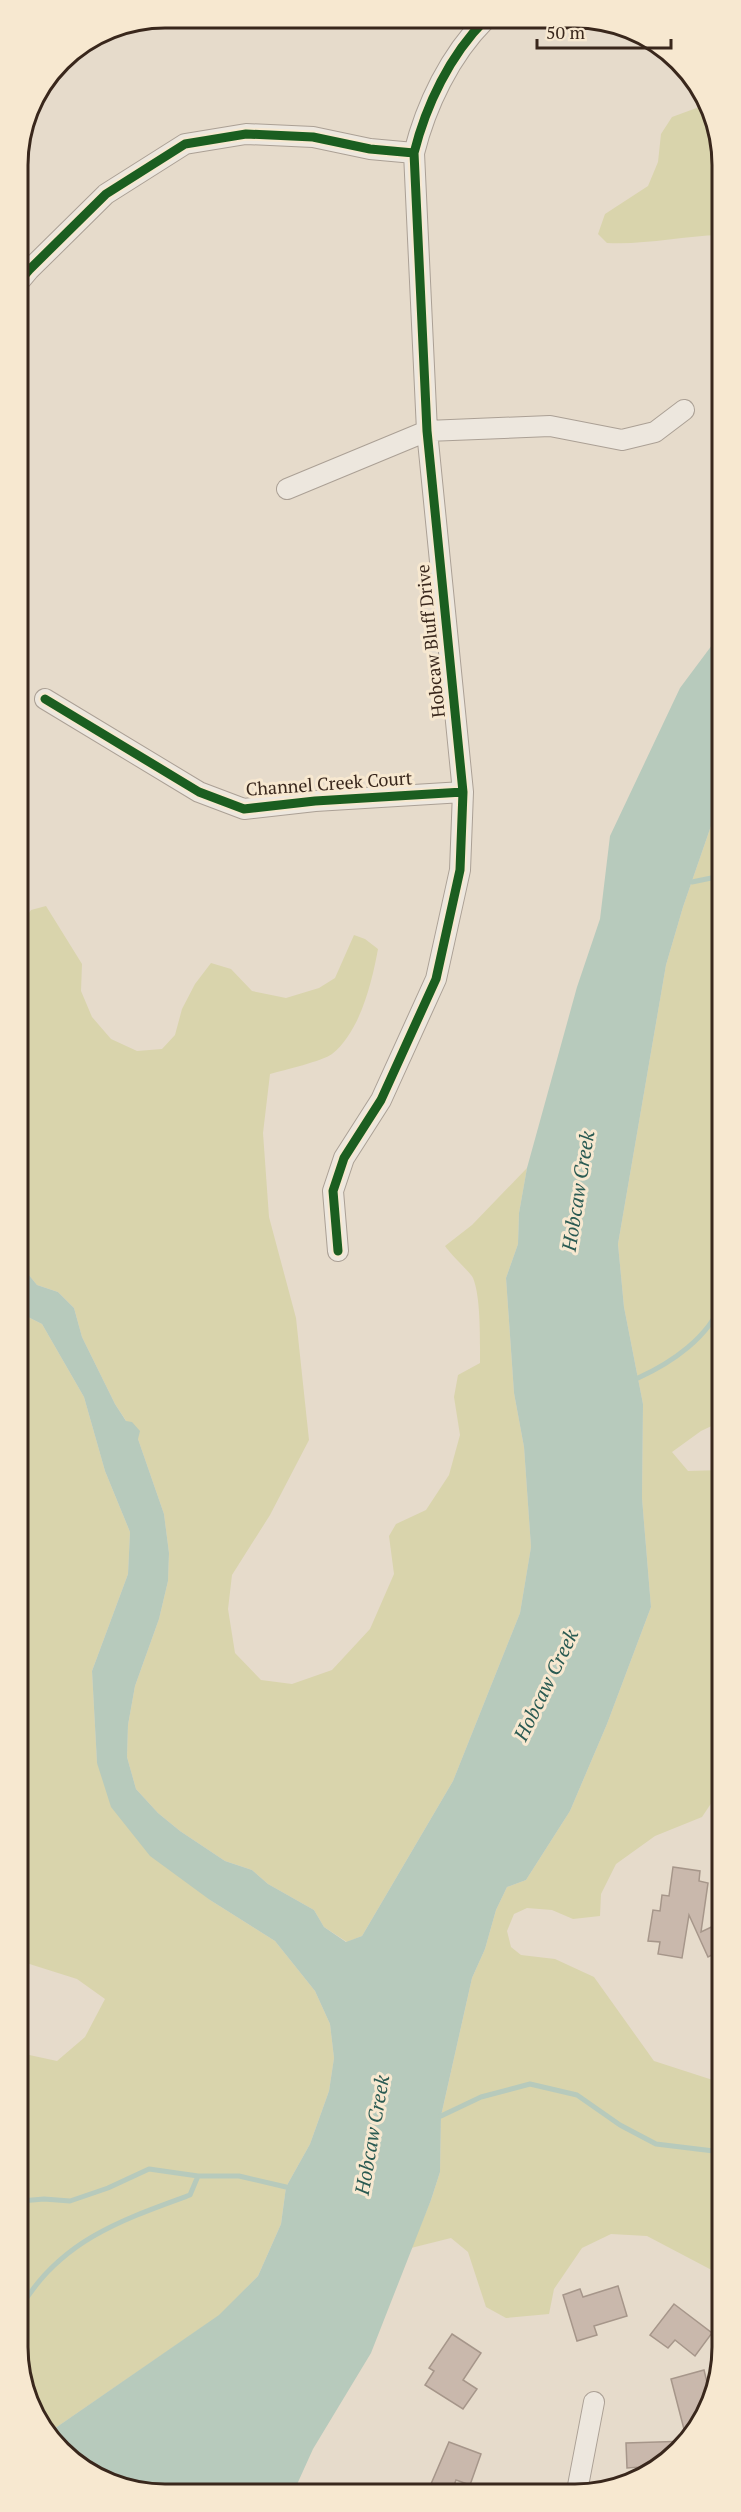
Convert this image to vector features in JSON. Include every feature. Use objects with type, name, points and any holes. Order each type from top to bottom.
[{"type":"street","name":"Hobcaw Bluff Drive","points":[[338,1251],[333,1191],[344,1158],[381,1100],[436,979],[460,870],[463,792],[427,431],[414,153],[421,124],[440,85],[477,28]]},
{"type":"street","points":[[29,270],[106,194],[185,144],[246,134],[313,137],[370,149],[414,153]]},
{"type":"street","points":[[287,489],[427,431],[550,426],[622,440],[634,439],[655,432],[684,410]]},
{"type":"street","name":"Channel Creek Court","points":[[45,699],[199,792],[244,809],[315,801],[463,792]]},
{"type":"street","points":[[578,2484],[594,2402]]},
{"type":"shaded area","points":[[699,107],[705,121],[712,156],[712,236],[635,243],[607,243],[598,234],[605,214],[648,186],[658,162],[661,134],[672,117]]},
{"type":"shaded area","points":[[712,823],[712,1426],[672,1452],[688,1471],[712,1470],[712,1802],[702,1817],[655,1836],[616,1864],[601,1894],[600,1916],[573,1919],[552,1910],[527,1908],[514,1914],[507,1931],[511,1947],[521,1955],[555,1959],[594,1977],[654,2061],[712,2080],[712,2270],[647,2236],[611,2234],[582,2248],[554,2289],[549,2314],[506,2318],[486,2307],[468,2252],[451,2238],[411,2248],[440,2172],[441,2116],[472,1978],[485,1949],[496,1910],[507,1887],[526,1880],[570,1811],[607,1724],[651,1607],[642,1498],[643,1404],[624,1307],[618,1244],[666,965]]},
{"type":"shaded area","points":[[46,906],[82,964],[81,991],[92,1017],[111,1039],[137,1051],[162,1049],[175,1035],[182,1009],[195,984],[211,963],[231,969],[252,991],[286,998],[319,988],[335,978],[354,935],[365,939],[378,949],[363,1006],[342,1045],[332,1054],[320,1060],[270,1074],[263,1133],[269,1217],[296,1318],[309,1440],[270,1515],[232,1575],[228,1609],[235,1653],[261,1680],[292,1684],[332,1670],[370,1629],[394,1574],[389,1536],[396,1524],[426,1510],[449,1475],[460,1435],[454,1397],[458,1375],[480,1363],[480,1319],[476,1286],[473,1278],[445,1246],[472,1225],[527,1168],[519,1213],[518,1244],[506,1278],[514,1393],[524,1447],[531,1547],[520,1613],[453,1781],[362,1936],[347,1942],[324,1927],[314,1910],[268,1884],[252,1870],[225,1861],[180,1831],[158,1813],[136,1789],[127,1757],[128,1725],[135,1686],[159,1619],[168,1581],[169,1553],[164,1514],[138,1439],[115,1404],[82,1337],[74,1308],[58,1292],[37,1285],[28,1274],[29,913],[31,910]]},
{"type":"shaded area","points":[[28,1317],[42,1324],[84,1397],[105,1471],[130,1532],[128,1574],[92,1671],[97,1763],[210,1900],[275,1941],[315,1991],[330,2024],[334,2058],[329,2091],[310,2144],[286,2187],[281,2224],[258,2276],[220,2315],[56,2428],[39,2399],[33,2382],[28,2347],[28,2055],[57,2061],[85,2037],[105,1999],[77,1979],[28,1964]]},
{"type":"water","name":"Hobcaw Creek","points":[[712,645],[712,823],[666,965],[618,1244],[624,1307],[643,1404],[642,1498],[651,1607],[607,1724],[570,1811],[526,1880],[507,1887],[496,1910],[485,1949],[472,1978],[441,2116],[440,2172],[431,2200],[371,2353],[313,2449],[297,2484],[165,2484],[121,2476],[82,2455],[56,2428],[219,2315],[258,2276],[281,2224],[286,2187],[310,2144],[329,2091],[334,2058],[330,2024],[315,1991],[275,1941],[210,1900],[150,1856],[111,1807],[97,1763],[92,1671],[128,1574],[130,1532],[105,1471],[84,1397],[42,1324],[28,1317],[28,1274],[37,1285],[58,1292],[74,1308],[82,1337],[115,1404],[126,1421],[132,1422],[140,1431],[138,1439],[164,1514],[169,1553],[168,1581],[159,1619],[135,1686],[128,1725],[127,1757],[136,1789],[158,1813],[180,1831],[225,1861],[252,1870],[268,1884],[314,1910],[324,1927],[346,1942],[362,1936],[453,1781],[520,1613],[531,1547],[524,1447],[514,1393],[506,1278],[518,1244],[519,1213],[527,1168],[577,987],[600,919],[610,836],[680,688]]},
{"type":"building","points":[[673,1867],[700,1871],[699,1881],[708,1883],[701,1932],[712,1927],[712,1955],[708,1957],[689,1915],[682,1958],[658,1954],[660,1942],[648,1941],[653,1910],[660,1911],[662,1895],[669,1896]]},
{"type":"building","points":[[618,2286],[627,2316],[594,2326],[597,2335],[577,2341],[563,2295],[580,2289],[583,2297]]},
{"type":"building","points":[[674,2304],[712,2333],[695,2356],[675,2340],[668,2348],[650,2335]]},
{"type":"building","points":[[452,2334],[481,2353],[463,2380],[477,2389],[463,2409],[425,2385],[434,2371],[429,2368]]},
{"type":"building","points":[[704,2370],[707,2383],[705,2391],[684,2430],[671,2379]]},
{"type":"building","points":[[675,2441],[644,2465],[627,2468],[626,2443]]},
{"type":"building","points":[[449,2442],[481,2454],[470,2484],[456,2480],[455,2484],[431,2484]]},
{"type":"waterway","points":[[692,882],[712,878]]},
{"type":"waterway","points":[[638,1378],[676,1357],[699,1337],[712,1320]]},
{"type":"waterway","points":[[441,2116],[481,2097],[530,2084],[577,2095],[620,2125],[656,2144],[712,2151]]},
{"type":"waterway","points":[[28,2200],[70,2201],[108,2188],[149,2169],[198,2176],[239,2176],[286,2187]]},
{"type":"waterway","points":[[28,2297],[54,2265],[73,2249],[116,2224],[190,2195],[198,2176]]},
{"type":"cycle path","points":[[338,1251],[333,1191],[344,1158],[381,1100],[436,979],[460,870],[463,792],[427,431],[414,153],[425,117],[441,82],[450,65],[478,28]]},
{"type":"cycle path","points":[[29,270],[106,194],[185,144],[246,134],[313,137],[370,149],[414,153]]},
{"type":"cycle path","points":[[45,699],[199,792],[244,809],[315,801],[463,792]]}]
